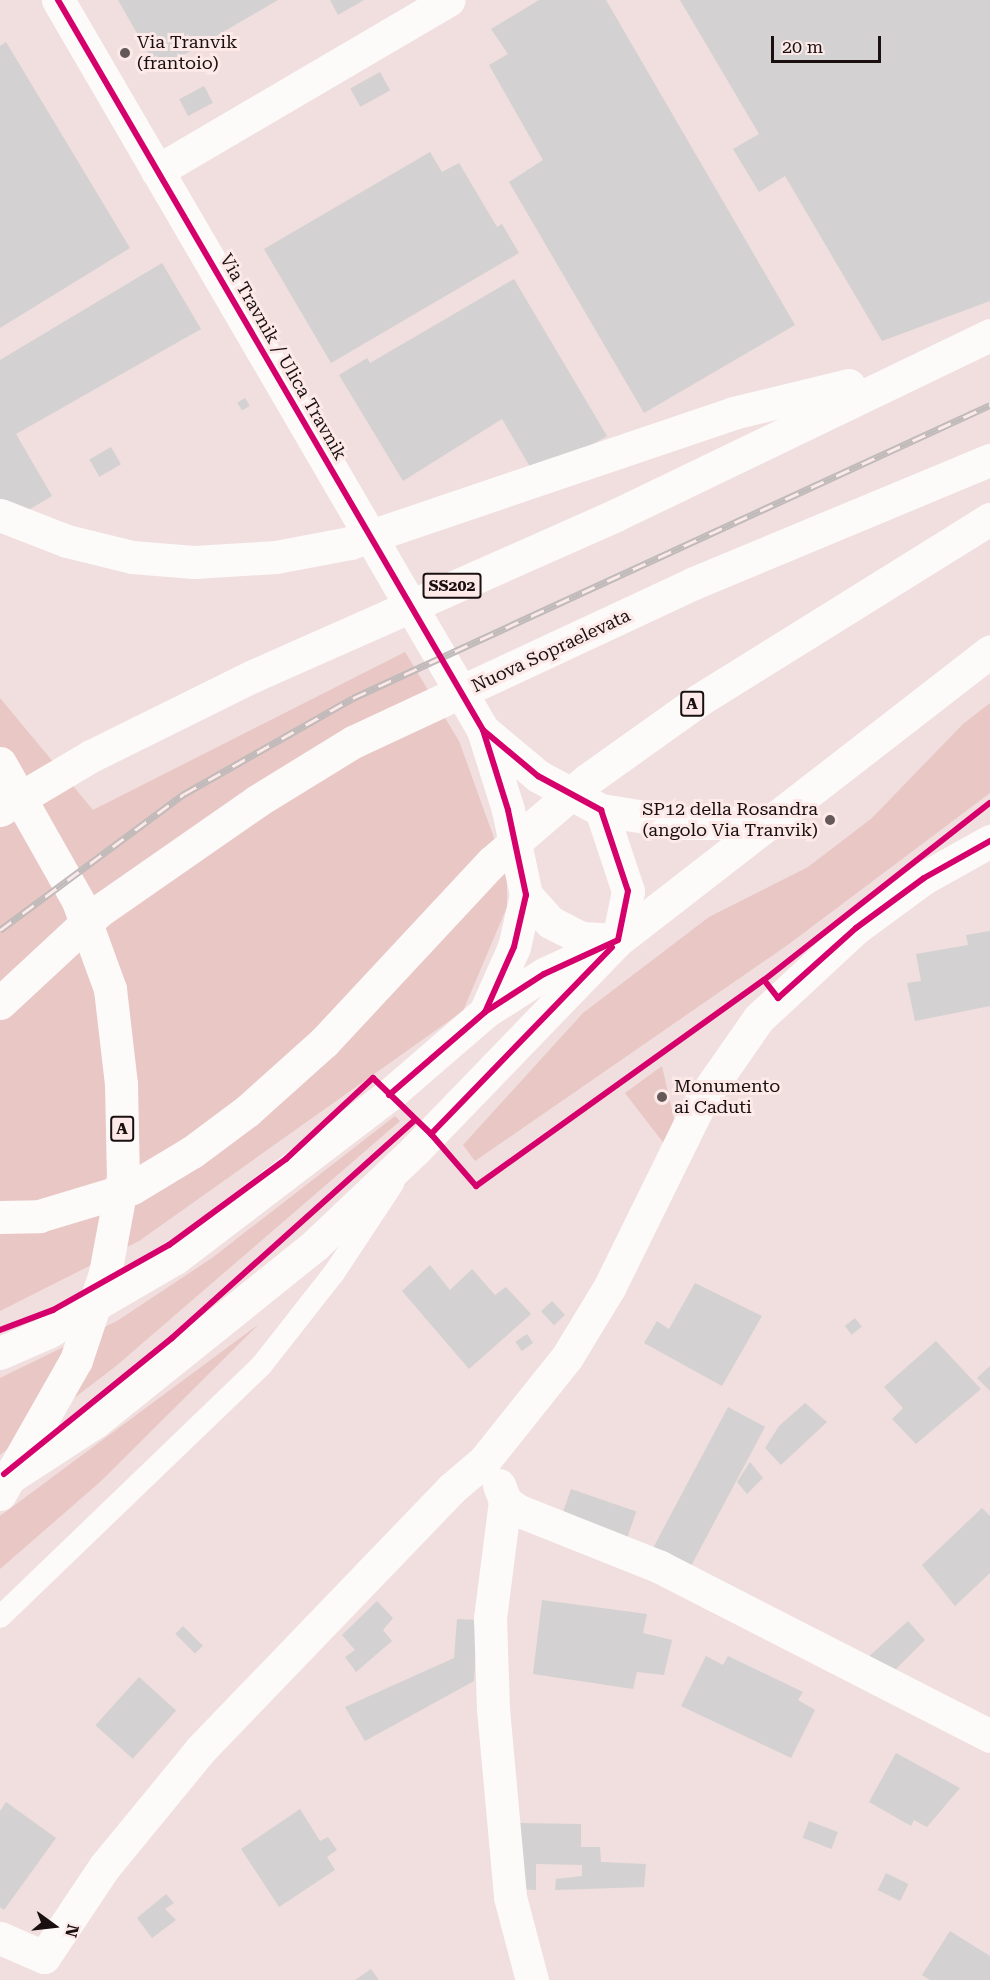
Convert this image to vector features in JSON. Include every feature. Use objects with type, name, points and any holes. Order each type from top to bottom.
[{"type":"main road","name":"Via Travnik / Ulica Travnik","points":[[58,0],[483,730],[526,895],[550,922],[582,938],[618,940]]},
{"type":"main road","points":[[157,171],[448,0]]},
{"type":"main road","name":"SS202","points":[[0,810],[91,756],[253,676],[616,514],[909,370],[990,335]]},
{"type":"main road","points":[[0,515],[68,541],[132,557],[194,562],[276,556],[350,543],[733,413],[909,370]]},
{"type":"main road","name":"Nuova Sopraelevata","points":[[0,1003],[99,911],[257,801],[352,742],[694,583],[990,460]]},
{"type":"main road","name":"A","points":[[0,1217],[39,1216],[132,1188],[192,1152],[247,1111],[324,1042],[424,930],[492,862],[587,780],[699,700],[990,519]]},
{"type":"main road","points":[[0,1484],[95,1422],[192,1347],[316,1244],[416,1150],[618,940],[986,658]]},
{"type":"main road","name":"Via Travnik / Ulica Travnik","points":[[483,730],[538,776],[601,810],[683,823],[772,823]]},
{"type":"main road","name":"A","points":[[0,764],[78,901],[110,989],[121,1084],[123,1177],[105,1273],[76,1360],[0,1494]]},
{"type":"main road","points":[[601,810],[628,891],[618,940]]},
{"type":"main road","points":[[0,1938],[37,1968],[105,1866],[201,1749],[450,1489],[484,1461],[567,1357],[609,1288],[701,1101],[759,1018],[856,928],[924,878],[990,841]]},
{"type":"main road","name":"Via Travnik / Ulica Travnik","points":[[485,1012],[514,947],[526,895]]},
{"type":"main road","points":[[0,1353],[48,1332],[175,1258],[389,1095],[485,1012],[544,974],[618,940]]},
{"type":"main road","points":[[484,1461],[505,1501],[517,1510],[660,1567],[990,1736]]},
{"type":"main road","points":[[505,1501],[490,1618],[492,1708],[510,1897],[532,1980]]},
{"type":"lane","points":[[0,1617],[261,1366],[334,1273],[416,1150]]},
{"type":"shaded area","points":[[405,652],[459,741],[507,874],[507,907],[463,1011],[139,1241],[0,1311],[0,698],[93,810]]},
{"type":"shaded area","points":[[990,703],[990,793],[789,944],[475,1161],[463,1145],[583,1013],[709,917],[808,867],[872,818],[963,724]]},
{"type":"shaded area","points":[[662,1066],[676,1128],[665,1145],[625,1093]]},
{"type":"shaded area","points":[[395,1116],[400,1121],[116,1366],[0,1455],[0,1378],[117,1321],[212,1258]]},
{"type":"shaded area","points":[[259,1324],[100,1482],[0,1569],[0,1516]]},
{"type":"building","points":[[118,0],[278,0],[158,70]]},
{"type":"building","points":[[330,0],[364,0],[338,15]]},
{"type":"building","points":[[539,0],[606,0],[795,325],[644,413],[509,182],[543,160],[489,65],[508,54],[491,29]]},
{"type":"building","points":[[680,0],[990,0],[990,301],[882,341],[785,176],[759,192],[733,149],[759,134]]},
{"type":"building","points":[[6,42],[130,248],[0,328],[0,46]]},
{"type":"building","points":[[380,72],[390,90],[360,107],[350,88]]},
{"type":"building","points":[[204,86],[213,103],[188,116],[179,99]]},
{"type":"building","points":[[430,152],[442,172],[459,163],[497,227],[502,224],[519,253],[331,363],[264,249]]},
{"type":"building","points":[[162,263],[201,329],[16,434],[52,496],[0,527],[0,360]]},
{"type":"building","points":[[514,279],[607,436],[536,477],[502,419],[403,481],[339,375],[367,358],[370,363]]},
{"type":"building","points":[[245,398],[250,406],[242,410],[237,403]]},
{"type":"building","points":[[111,447],[121,464],[99,477],[89,460]]},
{"type":"building","points":[[990,931],[990,1006],[915,1021],[907,983],[921,981],[916,954],[968,945],[966,935]]},
{"type":"building","points":[[430,1265],[450,1290],[472,1269],[495,1295],[506,1287],[531,1314],[469,1369],[402,1291]]},
{"type":"building","points":[[695,1283],[762,1316],[722,1386],[644,1343],[657,1321],[669,1329]]},
{"type":"building","points":[[552,1301],[565,1315],[554,1325],[541,1311]]},
{"type":"building","points":[[855,1318],[862,1327],[852,1335],[845,1326]]},
{"type":"building","points":[[527,1334],[533,1343],[522,1351],[515,1342]]},
{"type":"building","points":[[936,1341],[981,1389],[916,1444],[892,1419],[903,1408],[884,1387]]},
{"type":"building","points":[[990,1366],[990,1391],[977,1378]]},
{"type":"building","points":[[805,1403],[827,1422],[781,1465],[765,1448],[779,1426]]},
{"type":"building","points":[[728,1407],[765,1427],[690,1567],[653,1547]]},
{"type":"building","points":[[750,1462],[763,1478],[747,1494],[737,1482]]},
{"type":"building","points":[[571,1489],[636,1511],[627,1538],[562,1515]]},
{"type":"building","points":[[982,1508],[990,1516],[990,1573],[955,1606],[922,1565]]},
{"type":"building","points":[[542,1600],[647,1614],[643,1633],[672,1640],[664,1675],[637,1672],[633,1689],[533,1674]]},
{"type":"building","points":[[377,1601],[393,1618],[383,1630],[392,1641],[356,1672],[345,1657],[355,1650],[342,1635]]},
{"type":"building","points":[[457,1619],[478,1620],[474,1681],[365,1741],[345,1707],[454,1658]]},
{"type":"building","points":[[908,1621],[925,1640],[892,1673],[865,1660]]},
{"type":"building","points":[[183,1626],[203,1646],[195,1654],[175,1634]]},
{"type":"building","points":[[706,1656],[723,1665],[728,1656],[803,1692],[798,1700],[815,1710],[791,1758],[681,1706]]},
{"type":"building","points":[[139,1677],[176,1710],[133,1759],[96,1725]]},
{"type":"building","points":[[896,1753],[960,1788],[927,1827],[914,1820],[911,1826],[869,1802]]},
{"type":"building","points":[[6,1802],[56,1838],[4,1910],[0,1907],[0,1811]]},
{"type":"building","points":[[300,1809],[320,1841],[328,1837],[337,1850],[327,1857],[335,1870],[279,1907],[241,1849]]},
{"type":"building","points":[[809,1821],[838,1832],[831,1849],[803,1838]]},
{"type":"building","points":[[518,1823],[581,1824],[581,1847],[600,1847],[601,1862],[646,1864],[644,1887],[555,1890],[556,1879],[582,1876],[582,1865],[536,1864],[536,1890],[519,1889]]},
{"type":"building","points":[[886,1873],[908,1884],[900,1901],[878,1890]]},
{"type":"building","points":[[166,1894],[174,1903],[165,1909],[176,1920],[152,1938],[137,1918]]},
{"type":"building","points":[[950,1931],[990,1956],[990,1980],[930,1980],[922,1975]]},
{"type":"building","points":[[371,1969],[379,1980],[355,1980]]},
{"type":"railway","points":[[0,930],[184,794],[353,698],[990,405]]},
{"type":"cycle path","points":[[58,0],[483,730],[508,810],[526,895],[514,947],[485,1012]]},
{"type":"cycle path","points":[[483,730],[538,776],[601,810],[628,891],[618,940]]},
{"type":"cycle path","points":[[764,980],[990,803]]},
{"type":"cycle path","points":[[0,1330],[53,1310],[169,1245],[286,1159],[373,1078],[431,1134],[476,1186],[764,980],[778,998],[856,928],[924,878],[990,841]]},
{"type":"cycle path","points":[[389,1095],[485,1012],[544,974],[618,940]]},
{"type":"cycle path","points":[[431,1134],[612,947]]},
{"type":"cycle path","points":[[4,1474],[172,1338],[415,1120]]},
{"type":"place","name":"Via Tranvik (frantoio)","points":[[125,53]]},
{"type":"place","name":"SP12 della Rosandra (angolo Via Tranvik)","points":[[830,820]]},
{"type":"place","name":"Monumento ai Caduti","points":[[662,1097]]}]
